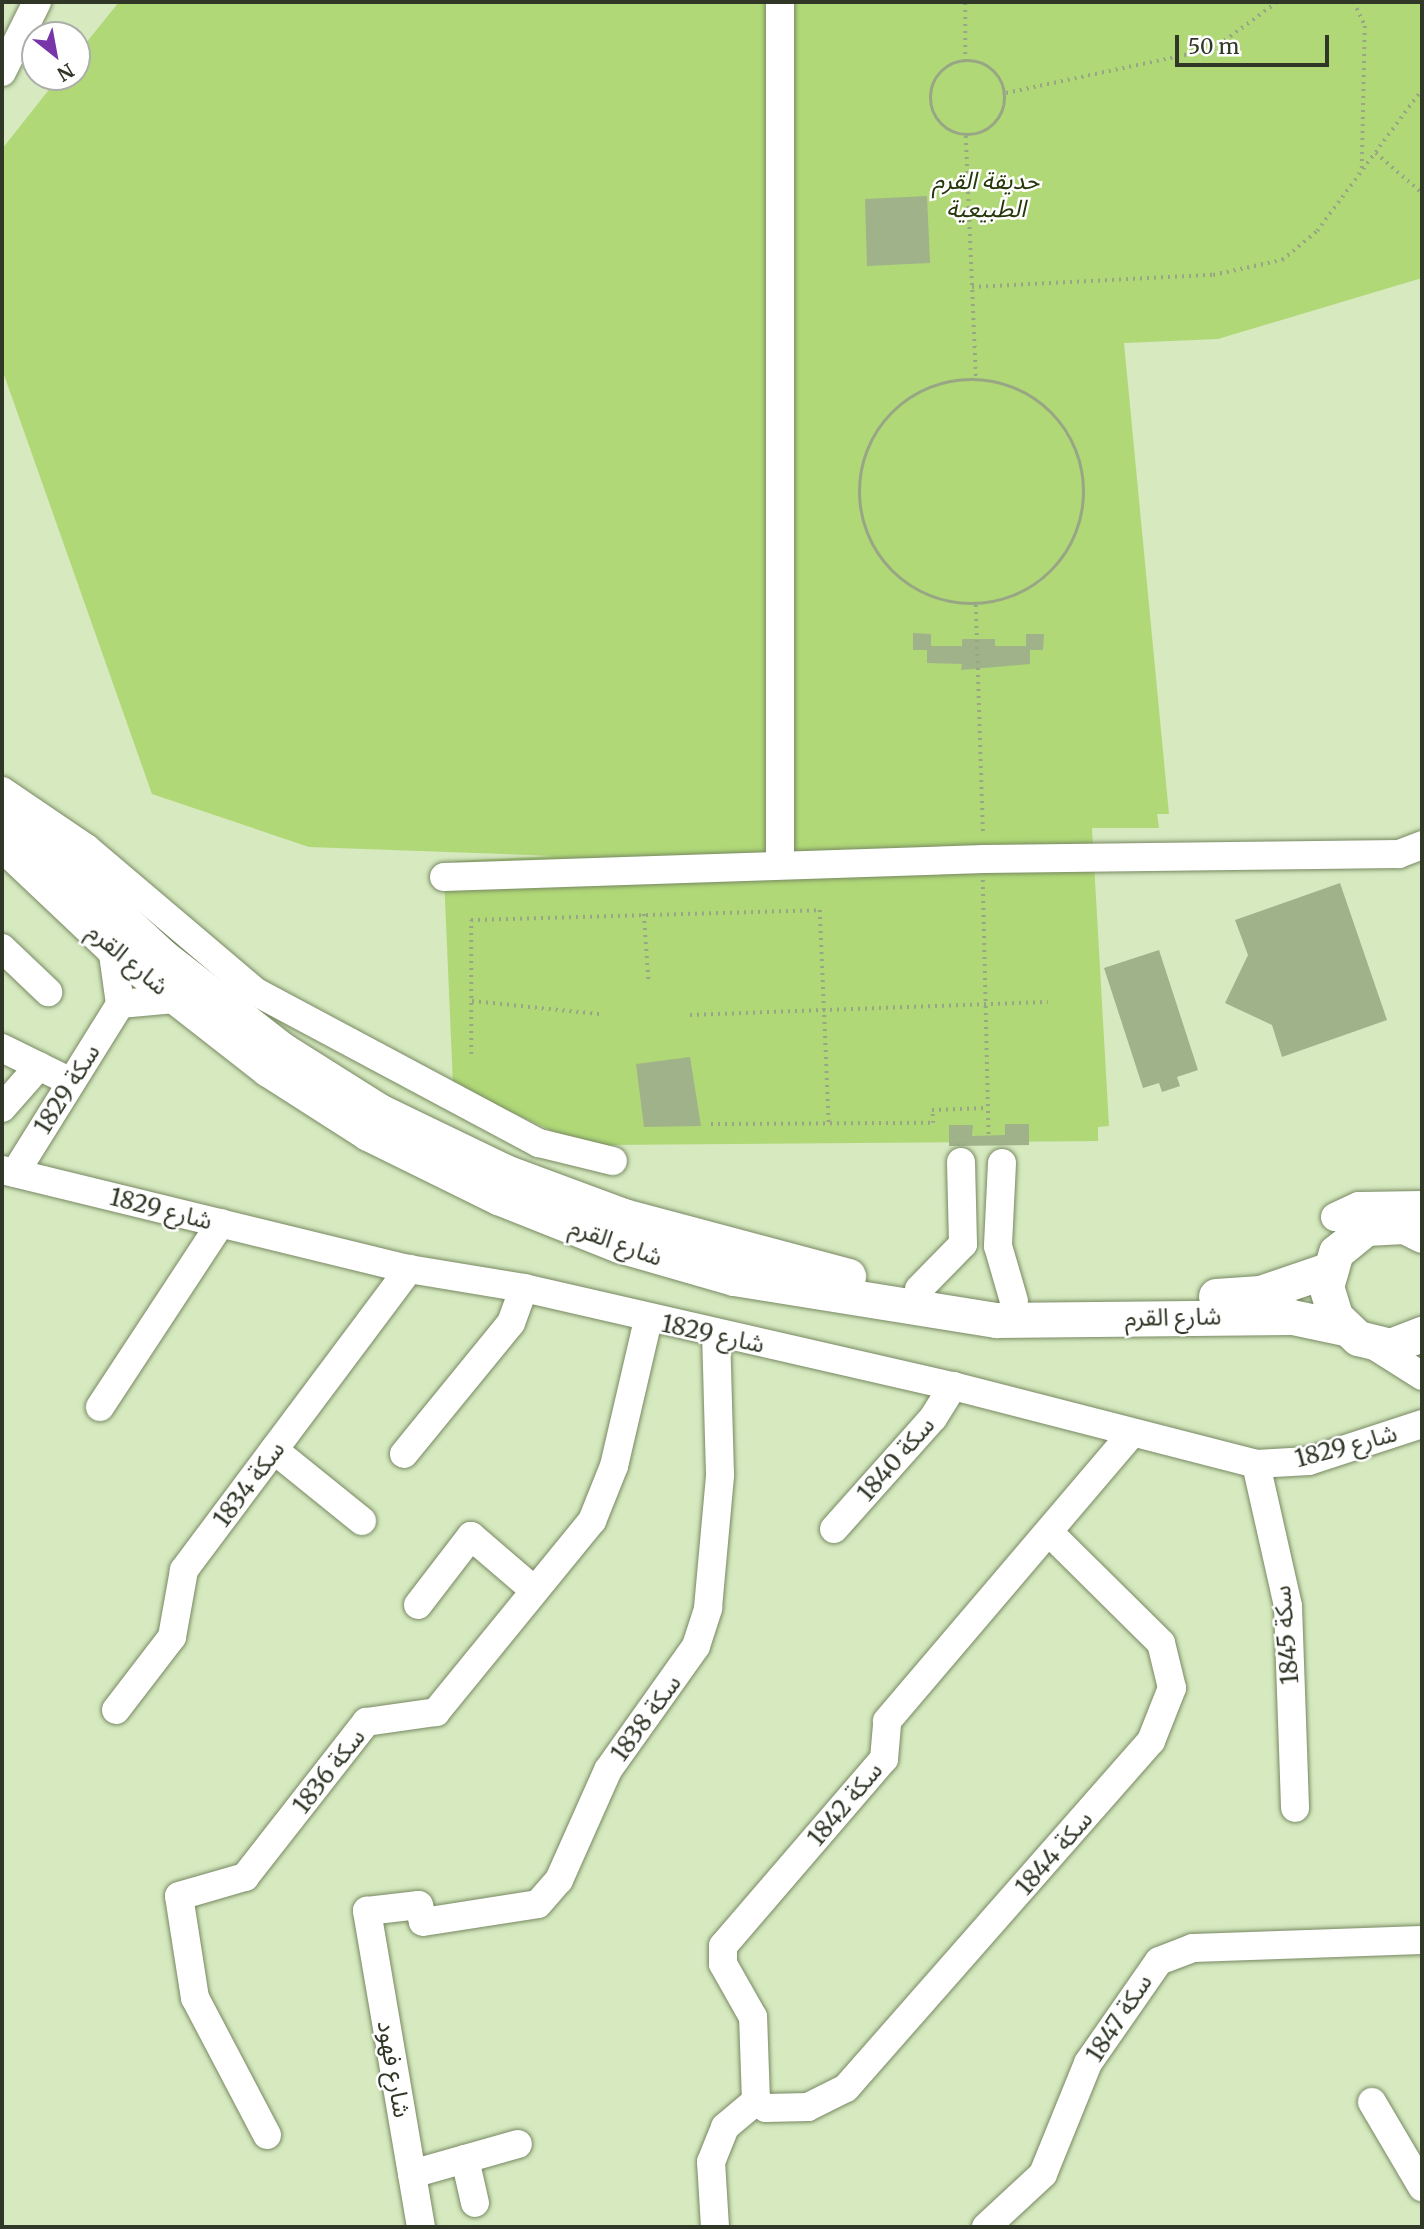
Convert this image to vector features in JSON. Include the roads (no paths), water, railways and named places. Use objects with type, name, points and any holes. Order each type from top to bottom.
[{"type":"main road","name":"شارع القرم","points":[[2,807],[163,957],[282,1049],[379,1111],[505,1172],[683,1237],[919,1289],[1014,1301],[1260,1293],[1328,1270]]},
{"type":"main road","name":"شارع القرم","points":[[2,843],[112,947],[175,999],[368,1133],[498,1197],[679,1264],[890,1307],[996,1320],[1278,1317],[1390,1346],[1422,1334]]},
{"type":"main road","points":[[1359,1336],[1329,1301],[1328,1270],[1349,1238],[1366,1228],[1404,1226],[1422,1235]]},
{"type":"street","points":[[2,72],[37,2]]},
{"type":"street","points":[[780,2],[780,864]]},
{"type":"street","points":[[2,791],[86,848],[257,992],[539,1143],[613,1161]]},
{"type":"street","points":[[444,877],[780,864],[1399,854],[1422,845]]},
{"type":"street","points":[[112,947],[120,1004],[175,999]]},
{"type":"street","points":[[2,948],[48,992]]},
{"type":"street","name":"سكة 1829","points":[[8,1171],[71,1082],[120,1004]]},
{"type":"street","points":[[2,1048],[71,1082]]},
{"type":"street","points":[[2,1108],[39,1066]]},
{"type":"street","points":[[919,1289],[963,1244],[961,1162]]},
{"type":"street","points":[[1002,1163],[998,1246],[1014,1301]]},
{"type":"street","name":"1829 شارع","points":[[8,1171],[409,1269],[524,1288],[648,1320],[953,1385],[1256,1464],[1308,1461],[1422,1424]]},
{"type":"street","points":[[1335,1217],[1359,1206],[1422,1205]]},
{"type":"street","points":[[100,1407],[221,1223]]},
{"type":"street","name":"سكة 1834","points":[[116,1710],[172,1637],[184,1570],[409,1269]]},
{"type":"street","points":[[404,1454],[511,1323],[524,1288]]},
{"type":"street","name":"سكة 1836","points":[[267,2135],[195,1998],[179,1896],[246,1877],[366,1722],[436,1712],[534,1590],[605,1495],[648,1320]]},
{"type":"street","name":"1838 سكة","points":[[367,1911],[419,1905],[423,1922],[538,1904],[559,1880],[608,1770],[696,1646],[708,1608],[720,1475],[716,1334]]},
{"type":"street","points":[[1359,1336],[1422,1376]]},
{"type":"street","name":"سكة 1840","points":[[834,1529],[933,1418],[953,1385]]},
{"type":"street","name":"سكة 1842","points":[[756,2101],[753,2017],[723,1964],[723,1946],[884,1759],[887,1721],[1132,1433]]},
{"type":"street","points":[[274,1450],[362,1521]]},
{"type":"street","name":"1845 سكة","points":[[1256,1464],[1288,1606],[1296,1808]]},
{"type":"street","name":"سكة 1844","points":[[756,2101],[766,2108],[808,2107],[846,2088],[1151,1741],[1172,1688],[1161,1643],[1049,1532]]},
{"type":"street","points":[[418,1605],[471,1536],[534,1590]]},
{"type":"street","name":"شارع فهود","points":[[367,1911],[421,2227]]},
{"type":"street","name":"سكة 1847","points":[[986,2227],[1043,2174],[1088,2063],[1159,1961],[1194,1948],[1422,1940]]},
{"type":"street","points":[[715,2227],[710,2162],[725,2127],[756,2101]]},
{"type":"street","points":[[1372,2102],[1422,2187]]},
{"type":"street","points":[[412,2174],[518,2144]]},
{"type":"street","points":[[465,2159],[475,2203]]},
{"type":"park label","name":"حديقة القرم الطبيعية","points":[[986,195]]}]
